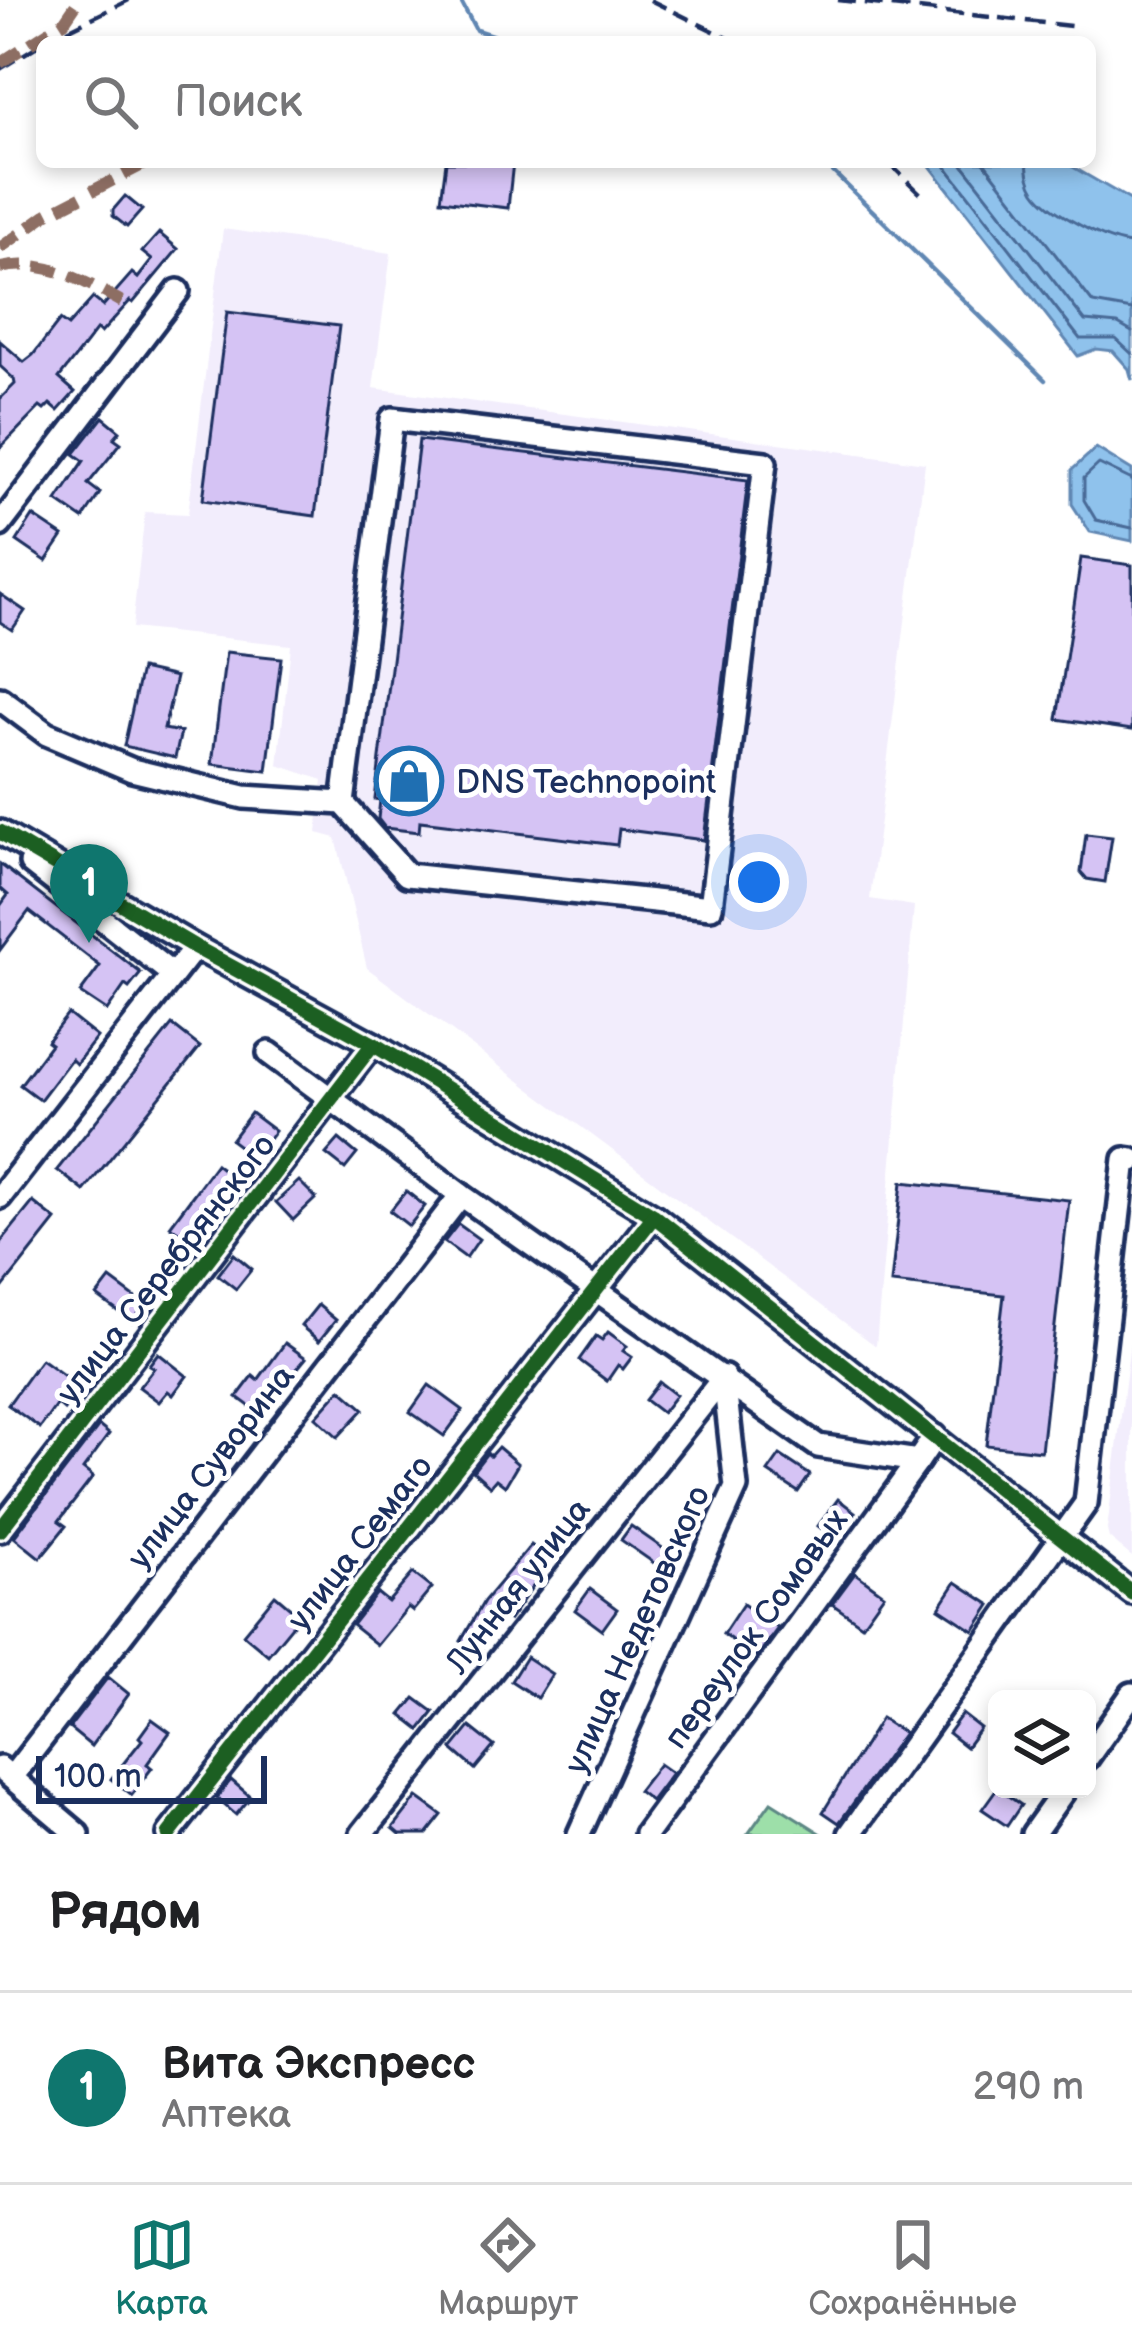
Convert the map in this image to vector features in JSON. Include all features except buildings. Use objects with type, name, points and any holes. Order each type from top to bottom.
[{"type":"street","points":[[0,525],[178,291]]},
{"type":"street","points":[[0,699],[47,734],[132,770],[244,797],[343,803],[407,875],[711,907],[765,464],[392,419],[343,803]]},
{"type":"street","points":[[2,839],[373,1044],[654,1216],[1132,1593]]},
{"type":"street","points":[[23,857],[172,974]]},
{"type":"street","points":[[0,1197],[195,946]]},
{"type":"street","name":"улица Серебрянского","points":[[0,1530],[373,1044]]},
{"type":"street","points":[[269,1053],[461,1195],[818,1446],[918,1461]]},
{"type":"street","points":[[850,1834],[1086,1503],[1125,1159],[1132,1160]]},
{"type":"street","name":"улица Суворина","points":[[6,1773],[461,1195]]},
{"type":"street","name":"улица Семаго","points":[[169,1834],[654,1216]]},
{"type":"street","points":[[1108,1302],[1132,1305]]},
{"type":"street","name":"Лунная улица","points":[[362,1834],[724,1377]]},
{"type":"street","name":"улица Недетовского","points":[[579,1834],[736,1486],[724,1377]]},
{"type":"street","name":"переулок Сомовых","points":[[646,1834],[935,1436]]},
{"type":"street","points":[[1096,1745],[1132,1694]]},
{"type":"street","points":[[6,1773],[78,1834]]},
{"type":"street","points":[[1034,1834],[1059,1798]]},
{"type":"shaded area","points":[[223,229],[391,253],[373,388],[925,463],[870,899],[914,906],[876,1346],[367,968],[336,838],[317,833],[323,780],[278,765],[291,645],[132,628],[145,512],[188,514]]},
{"type":"shaded area","points":[[1130,1342],[1132,1557],[1109,1538],[1107,1530]]},
{"type":"green space","points":[[771,1802],[822,1834],[748,1834]]},
{"type":"water","points":[[932,168],[1074,168],[1132,201],[1132,380],[1113,351],[1096,349],[1078,356]]},
{"type":"water","points":[[1096,448],[1132,470],[1132,541],[1090,532],[1072,504],[1072,470]]},
{"type":"waterway","points":[[460,0],[476,30],[494,36]]},
{"type":"waterway","points":[[829,168],[1045,380]]},
{"type":"railway","points":[[55,36],[129,0]]},
{"type":"railway","points":[[650,0],[724,36]]},
{"type":"railway","points":[[838,0],[1079,27]]},
{"type":"railway","points":[[0,69],[36,47]]},
{"type":"railway","points":[[894,168],[925,198]]},
{"type":"marked path","points":[[42,36],[64,22],[79,0]]},
{"type":"marked path","points":[[0,63],[36,40]]},
{"type":"marked path","points":[[0,248],[46,215],[136,168]]},
{"type":"marked path","points":[[0,268],[48,269],[122,302]]},
{"type":"cycle path","points":[[0,832],[195,947],[373,1044],[654,1216],[1132,1593]]},
{"type":"cycle path","points":[[0,1530],[373,1044]]},
{"type":"cycle path","points":[[169,1834],[654,1216]]},
{"type":"place","name":"DNS Technopoint","points":[[409,781]]},
{"type":"place","name":"Вита Экспресс","points":[[89,943]]}]
